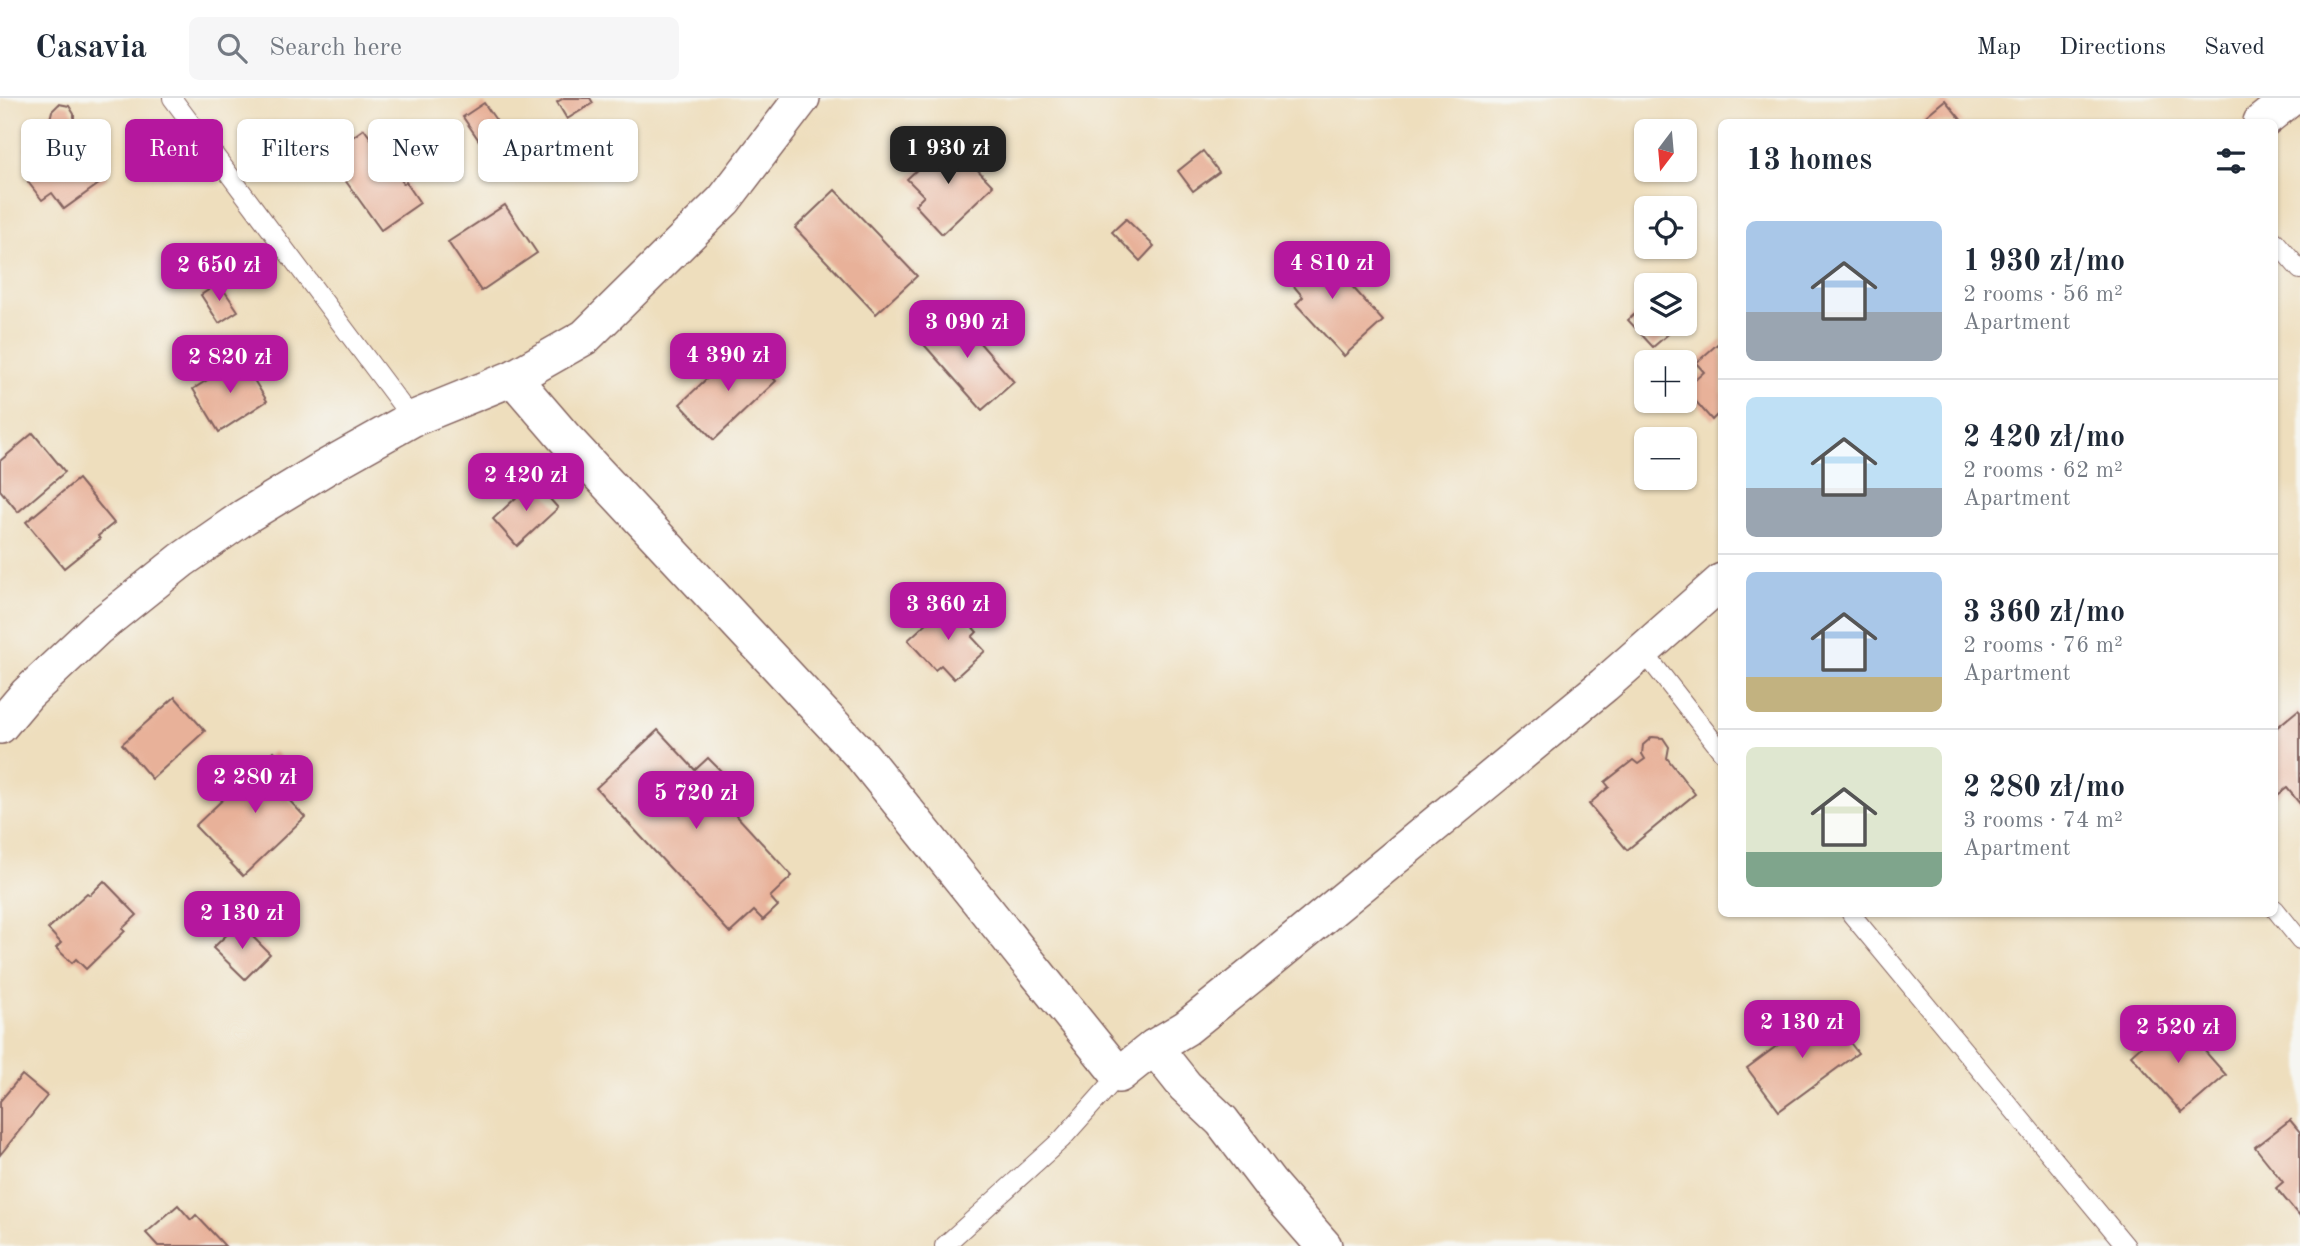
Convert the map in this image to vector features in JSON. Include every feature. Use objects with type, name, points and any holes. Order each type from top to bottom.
[{"type":"street","points":[[5,710],[27,694],[97,628],[182,560],[244,517],[323,468],[412,419],[513,378],[585,337],[724,200],[802,98]]},
{"type":"street","points":[[2265,119],[2291,98]]},
{"type":"street","points":[[513,378],[563,436],[863,757],[1119,1075],[1154,1047],[1186,1028],[1274,957],[1643,651],[1718,585]]},
{"type":"street","points":[[1154,1047],[1185,1086],[1222,1121],[1270,1184],[1324,1246]]},
{"type":"lane","points":[[172,98],[412,419]]},
{"type":"lane","points":[[2278,244],[2300,270]]},
{"type":"lane","points":[[1643,651],[1718,747]]},
{"type":"lane","points":[[2278,913],[2300,940]]},
{"type":"lane","points":[[1853,917],[2126,1246]]},
{"type":"lane","points":[[944,1246],[1062,1139],[1119,1075]]},
{"type":"building","points":[[564,98],[590,98],[593,103],[567,119],[557,102]]},
{"type":"building","points":[[1945,100],[1961,119],[1922,119]]},
{"type":"building","points":[[484,103],[495,119],[478,119],[478,139],[463,117]]},
{"type":"building","points":[[59,104],[69,106],[74,119],[50,119],[52,111]]},
{"type":"building","points":[[364,129],[368,134],[368,182],[406,182],[420,203],[381,230],[346,182],[354,182],[354,136]]},
{"type":"building","points":[[949,140],[993,186],[942,234],[915,205],[924,196],[907,179]]},
{"type":"building","points":[[1203,151],[1219,172],[1193,191],[1178,171]]},
{"type":"building","points":[[28,182],[101,182],[64,209],[52,193],[42,200]]},
{"type":"building","points":[[835,190],[917,276],[876,314],[795,228]]},
{"type":"building","points":[[505,205],[537,253],[481,291],[448,242]]},
{"type":"building","points":[[1126,219],[1154,246],[1140,261],[1112,232]]},
{"type":"building","points":[[1315,245],[1383,321],[1344,356],[1296,304],[1303,297],[1283,273]]},
{"type":"building","points":[[219,283],[238,311],[219,323],[201,295]]},
{"type":"building","points":[[952,311],[1014,382],[982,410],[919,339]]},
{"type":"building","points":[[1634,315],[1634,326],[1628,320]]},
{"type":"building","points":[[1643,336],[1666,336],[1653,347]]},
{"type":"building","points":[[1718,344],[1718,414],[1712,420],[1697,403],[1697,378],[1704,372],[1697,362]]},
{"type":"building","points":[[742,345],[776,381],[714,440],[680,404]]},
{"type":"building","points":[[241,359],[267,401],[219,432],[193,389]]},
{"type":"building","points":[[33,433],[65,472],[18,512],[0,490],[0,461]]},
{"type":"building","points":[[78,479],[114,523],[98,536],[100,539],[64,568],[26,522]]},
{"type":"building","points":[[534,481],[558,508],[517,546],[493,519]]},
{"type":"building","points":[[950,602],[977,632],[972,637],[985,651],[954,679],[941,665],[935,670],[908,640]]},
{"type":"building","points":[[175,697],[205,731],[152,779],[122,744]]},
{"type":"building","points":[[2298,710],[2300,712],[2300,804],[2287,788],[2278,795],[2278,727]]},
{"type":"building","points":[[658,730],[695,770],[708,758],[728,778],[714,791],[792,876],[770,897],[778,906],[763,920],[754,911],[730,933],[596,788]]},
{"type":"building","points":[[1652,737],[1663,738],[1669,747],[1667,758],[1695,794],[1627,850],[1589,804],[1609,787],[1605,782],[1633,760],[1638,764],[1645,759],[1642,754],[1643,745]]},
{"type":"building","points":[[274,751],[305,784],[289,800],[305,817],[243,876],[195,826]]},
{"type":"building","points":[[104,881],[137,915],[122,929],[125,931],[86,969],[76,959],[72,963],[56,948],[61,943],[48,929]]},
{"type":"building","points":[[239,923],[270,954],[245,979],[213,948]]},
{"type":"building","points":[[1825,1010],[1858,1053],[1779,1111],[1747,1068]]},
{"type":"building","points":[[2174,1016],[2226,1075],[2182,1113],[2131,1055]]},
{"type":"building","points":[[22,1075],[47,1096],[0,1155],[0,1101]]},
{"type":"building","points":[[2290,1120],[2300,1132],[2300,1217],[2276,1188],[2283,1182],[2255,1147]]},
{"type":"building","points":[[178,1205],[191,1220],[196,1215],[225,1246],[158,1246],[146,1233]]}]
